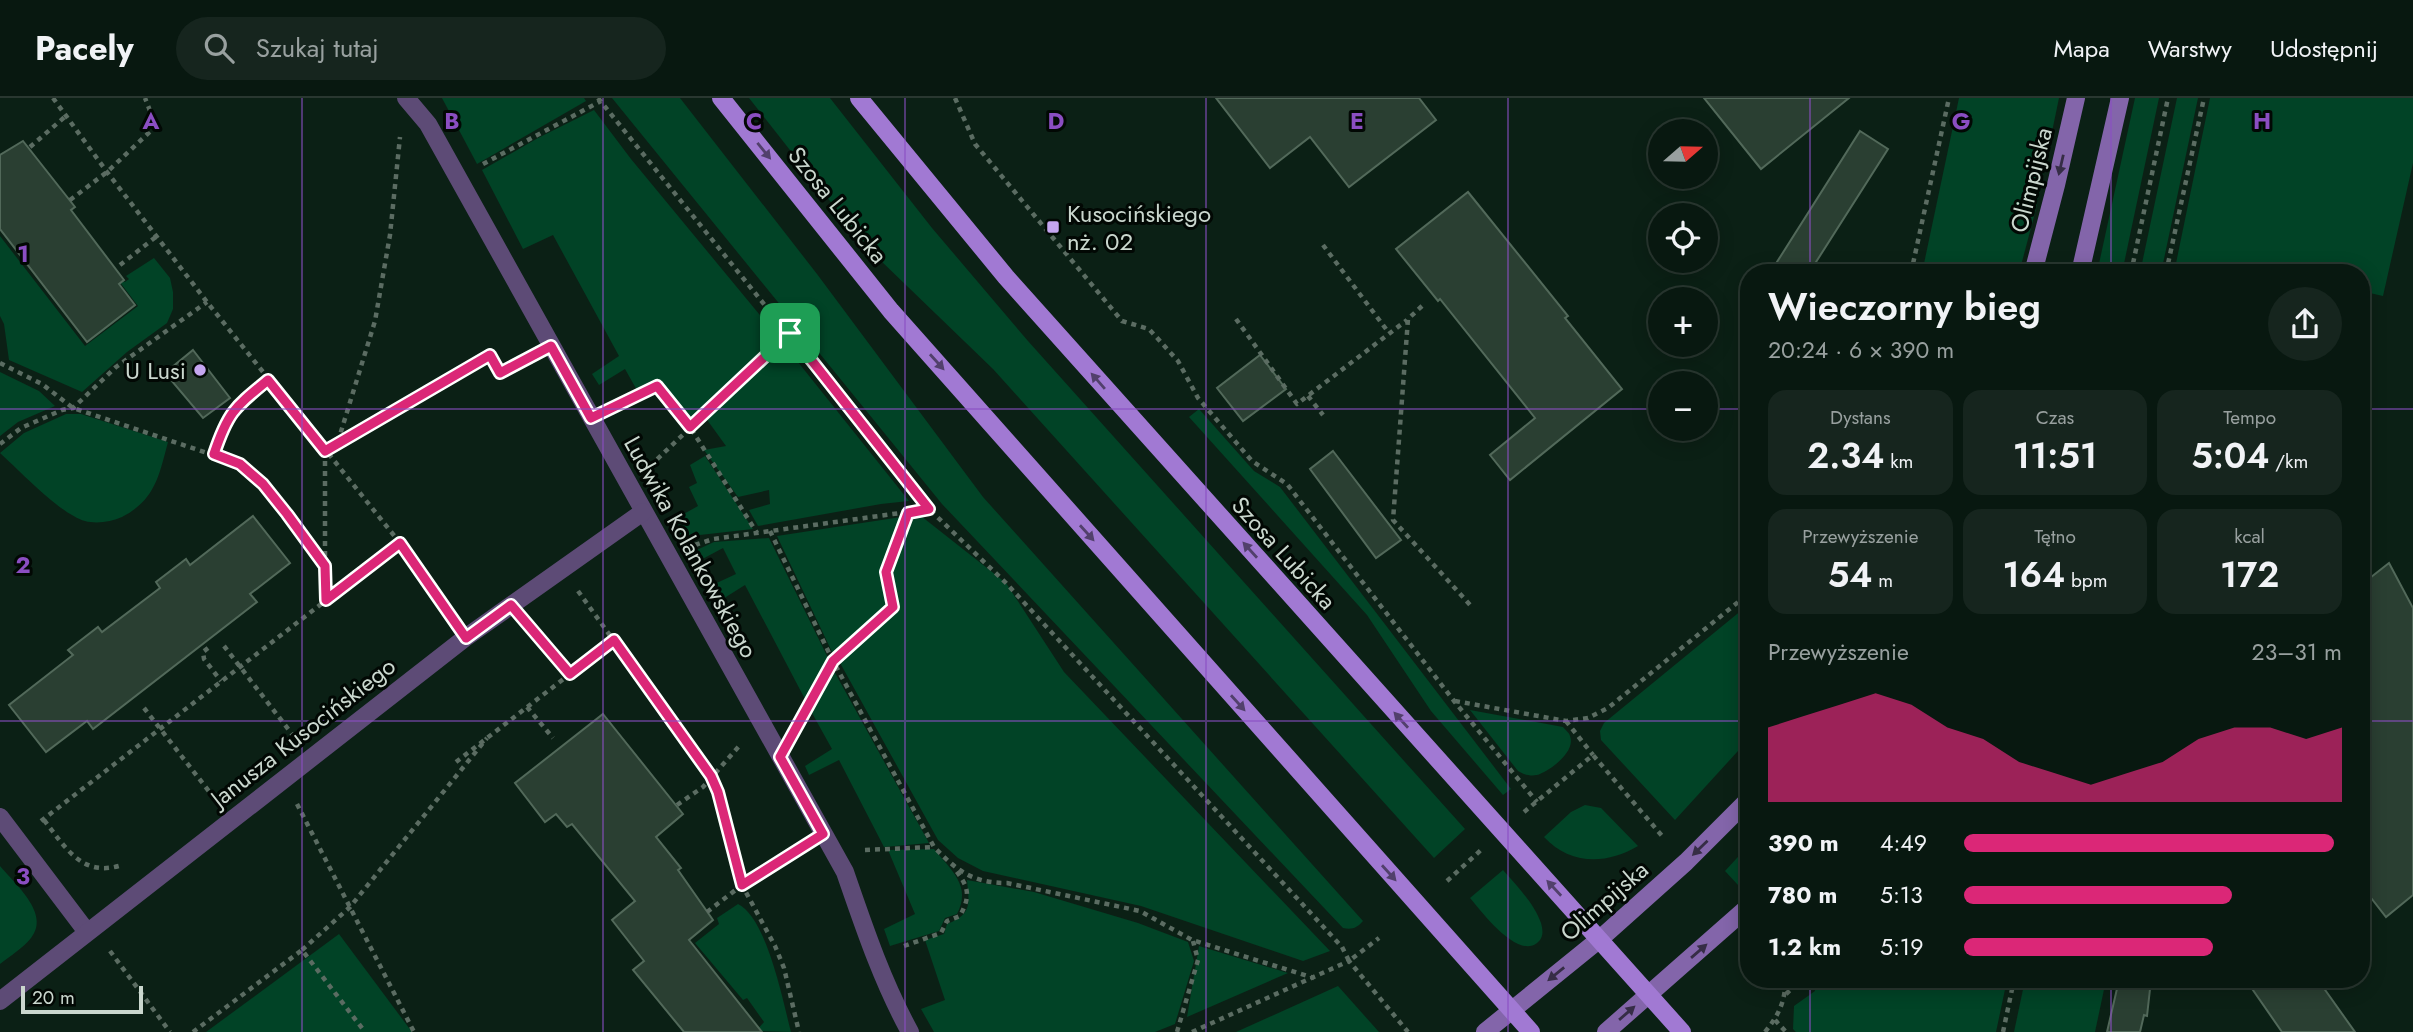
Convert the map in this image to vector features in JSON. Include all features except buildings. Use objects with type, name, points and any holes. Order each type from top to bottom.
[{"type":"main road","name":"Szosa Lubicka","points":[[721,98],[891,311],[1531,1032]]},
{"type":"main road","name":"Szosa Lubicka","points":[[859,98],[1033,308],[1502,832],[1601,938],[1682,1032]]},
{"type":"main road","name":"Olimpijska","points":[[2035,264],[2076,98]]},
{"type":"main road","points":[[2082,264],[2120,98]]},
{"type":"main road","name":"Olimpijska","points":[[1485,1032],[1601,938],[1686,862],[1740,808]]},
{"type":"main road","points":[[1606,1032],[1740,914]]},
{"type":"street","name":"Ludwika Kolankowskiego","points":[[405,98],[428,124],[845,872],[875,957],[894,1003],[910,1032]]},
{"type":"street","name":"Janusza Kusocińskiego","points":[[0,1001],[466,638],[643,512]]},
{"type":"street","points":[[0,817],[90,930]]},
{"type":"path","points":[[53,98],[207,302],[400,543],[466,638]]},
{"type":"path","points":[[70,200],[107,172],[156,126],[145,98]]},
{"type":"path","points":[[956,98],[975,144],[1122,321],[1149,329],[1178,361],[1198,398],[1252,461],[1287,484],[1454,701],[1537,802]]},
{"type":"path","points":[[1913,264],[1949,98]]},
{"type":"path","points":[[2133,264],[2168,98]]},
{"type":"path","points":[[2168,264],[2204,98]]},
{"type":"path","points":[[457,177],[600,100],[929,509],[1006,583],[1342,947],[1349,961],[1408,1032]]},
{"type":"path","points":[[30,147],[67,116]]},
{"type":"path","points":[[326,600],[325,451],[339,438],[375,321],[390,235],[401,125]]},
{"type":"path","points":[[120,265],[157,236]]},
{"type":"path","points":[[1323,245],[1389,333]]},
{"type":"path","points":[[0,444],[21,428],[73,408],[116,368],[207,302]]},
{"type":"path","points":[[1236,319],[1297,404],[1422,306]]},
{"type":"path","points":[[1408,319],[1394,520],[1472,607]]},
{"type":"path","points":[[630,486],[790,333]]},
{"type":"path","points":[[325,451],[490,355],[500,373],[551,346]]},
{"type":"path","points":[[0,363],[42,384],[73,408],[240,464],[263,484],[325,566]]},
{"type":"path","points":[[214,454],[230,413],[268,380]]},
{"type":"path","points":[[591,418],[657,386],[690,427],[757,533]]},
{"type":"path","points":[[1308,396],[1323,415]]},
{"type":"path","points":[[668,556],[713,539],[929,509]]},
{"type":"path","points":[[780,757],[833,661],[893,607],[886,572],[908,513]]},
{"type":"path","points":[[770,531],[833,661],[934,847],[964,881],[968,901],[960,916],[947,921],[941,933],[875,957]]},
{"type":"path","points":[[16,838],[400,543]]},
{"type":"path","points":[[561,568],[711,776],[718,792],[742,885],[784,968],[799,1032]]},
{"type":"path","points":[[1454,701],[1566,721],[1588,718],[1608,708],[1740,601]]},
{"type":"path","points":[[511,605],[570,674]]},
{"type":"path","points":[[456,762],[614,640]]},
{"type":"path","points":[[224,646],[310,758]]},
{"type":"path","points":[[208,648],[203,652],[204,659],[221,681]]},
{"type":"path","points":[[527,707],[552,738]]},
{"type":"path","points":[[144,708],[232,819]]},
{"type":"path","points":[[1566,721],[1663,837]]},
{"type":"path","points":[[677,805],[703,787],[761,722]]},
{"type":"path","points":[[193,1032],[302,950],[350,907],[487,738]]},
{"type":"path","points":[[1518,817],[1593,755]]},
{"type":"path","points":[[284,778],[414,1032]]},
{"type":"path","points":[[43,819],[73,857],[91,867],[110,869],[131,863]]},
{"type":"path","points":[[707,912],[742,885],[823,834]]},
{"type":"path","points":[[833,852],[934,847]]},
{"type":"path","points":[[1447,881],[1484,847]]},
{"type":"path","points":[[951,865],[970,877],[988,883],[1007,883],[1140,911],[1192,940],[1314,978]]},
{"type":"path","points":[[90,930],[170,1032]]},
{"type":"path","points":[[1192,1032],[1349,961],[1379,938]]},
{"type":"path","points":[[1177,1032],[1198,960],[1192,940]]},
{"type":"path","points":[[302,950],[365,1032]]},
{"type":"path","points":[[1765,1032],[1775,1020],[1785,988]]},
{"type":"path","points":[[1785,995],[1792,988]]},
{"type":"path","points":[[2003,1032],[2012,988]]},
{"type":"path","points":[[1775,1020],[1786,1032]]},
{"type":"green space","points":[[442,98],[584,98],[586,101],[477,164]]},
{"type":"green space","points":[[612,98],[680,98],[817,274],[983,497],[1363,921],[1361,923],[1352,929],[1343,928],[942,504]]},
{"type":"green space","points":[[749,98],[830,98],[932,228],[1028,341],[1465,829],[1434,858],[993,369],[879,259]]},
{"type":"green space","points":[[1959,98],[2059,98],[2021,264],[1924,264]]},
{"type":"green space","points":[[2135,98],[2159,98],[2124,264],[2099,264]]},
{"type":"green space","points":[[2177,98],[2198,98],[2163,264],[2142,264]]},
{"type":"green space","points":[[2210,98],[2413,98],[2413,163],[2383,296],[2370,293],[2370,264],[2176,264]]},
{"type":"green space","points":[[594,110],[631,159],[778,337],[690,422],[658,382],[638,392],[625,369],[599,385],[592,374],[619,356],[553,235],[523,249],[482,170]]},
{"type":"green space","points":[[0,236],[85,346],[138,306],[119,281],[120,279],[125,282],[129,279],[126,276],[154,258],[170,278],[173,292],[173,309],[167,323],[127,352],[82,392],[9,360],[4,324],[0,316]]},
{"type":"green space","points":[[782,342],[909,501],[758,526],[749,510],[770,504],[769,490],[738,497],[704,450],[726,446],[705,417]]},
{"type":"green space","points":[[0,372],[39,391],[55,406],[18,422],[0,436]]},
{"type":"green space","points":[[1199,409],[1254,471],[1280,487],[1511,789],[1503,795],[1431,711],[1367,615],[1189,417]]},
{"type":"green space","points":[[66,414],[81,414],[168,442],[162,466],[149,495],[122,517],[104,522],[89,522],[75,517],[52,501],[0,453],[24,433]]},
{"type":"green space","points":[[705,456],[753,529],[682,537],[673,520],[698,506],[689,487],[697,483],[690,465]]},
{"type":"green space","points":[[921,516],[1006,583],[1064,672],[1330,951],[1303,961],[1141,906],[983,871],[958,858],[938,840],[839,661],[898,609],[890,572],[909,518]]},
{"type":"green space","points":[[901,517],[880,576],[887,608],[833,654],[777,536]]},
{"type":"green space","points":[[769,538],[830,662],[807,703],[745,585],[718,602],[708,587],[736,574],[723,548],[695,563],[690,553],[714,542]]},
{"type":"green space","points":[[1740,612],[1740,749],[1675,820],[1601,740],[1600,731],[1604,723]]},
{"type":"green space","points":[[834,671],[929,843],[884,847],[839,760],[809,775],[805,766],[832,749],[812,713]]},
{"type":"green space","points":[[1470,710],[1563,727],[1570,736],[1570,748],[1562,759],[1545,772],[1523,774]]},
{"type":"green space","points":[[1585,805],[1601,808],[1638,846],[1613,857],[1589,859],[1565,853],[1544,837],[1571,812]]},
{"type":"green space","points":[[934,849],[953,871],[961,887],[961,904],[957,914],[945,918],[939,931],[890,946],[884,929],[915,914],[888,850]]},
{"type":"green space","points":[[1740,855],[1738,885],[1725,871]]},
{"type":"green space","points":[[0,866],[29,900],[37,919],[31,938],[0,964]]},
{"type":"green space","points":[[1503,870],[1538,916],[1542,934],[1537,943],[1520,945],[1510,939],[1470,898]]},
{"type":"green space","points":[[967,880],[1034,892],[1138,923],[1188,942],[1194,961],[1175,1024],[1155,1032],[934,1032],[921,1009],[945,1000],[925,940],[944,934],[947,924],[965,912],[968,901]]},
{"type":"green space","points":[[738,904],[748,912],[765,943],[791,1032],[756,1031],[764,1022],[747,998],[743,1000],[695,943],[719,924],[717,918]]},
{"type":"green space","points":[[339,934],[412,1032],[206,1032]]},
{"type":"green space","points":[[1199,946],[1288,973],[1187,1017]]},
{"type":"green space","points":[[1338,986],[1379,1032],[1236,1032]]},
{"type":"green space","points":[[1815,988],[2005,988],[1996,1032],[1796,1032],[1793,1029],[1794,1006],[1815,991]]},
{"type":"green space","points":[[2023,988],[2104,988],[2095,1032],[2014,1032]]},
{"type":"place","name":"Kusocińskiego nż. 02","points":[[1053,227]]},
{"type":"place","name":"U Lusi","points":[[200,370]]},
{"type":"route","points":[[790,333],[929,509],[908,513],[886,572],[893,607],[833,661],[780,757],[823,834],[742,885],[718,792],[711,776],[614,640],[570,674],[511,605],[466,638],[400,543],[326,600],[325,566],[287,514],[263,484],[240,464],[214,454],[230,413],[268,380],[325,451],[490,355],[500,373],[551,346],[591,418],[657,386],[690,427],[790,333]]}]
